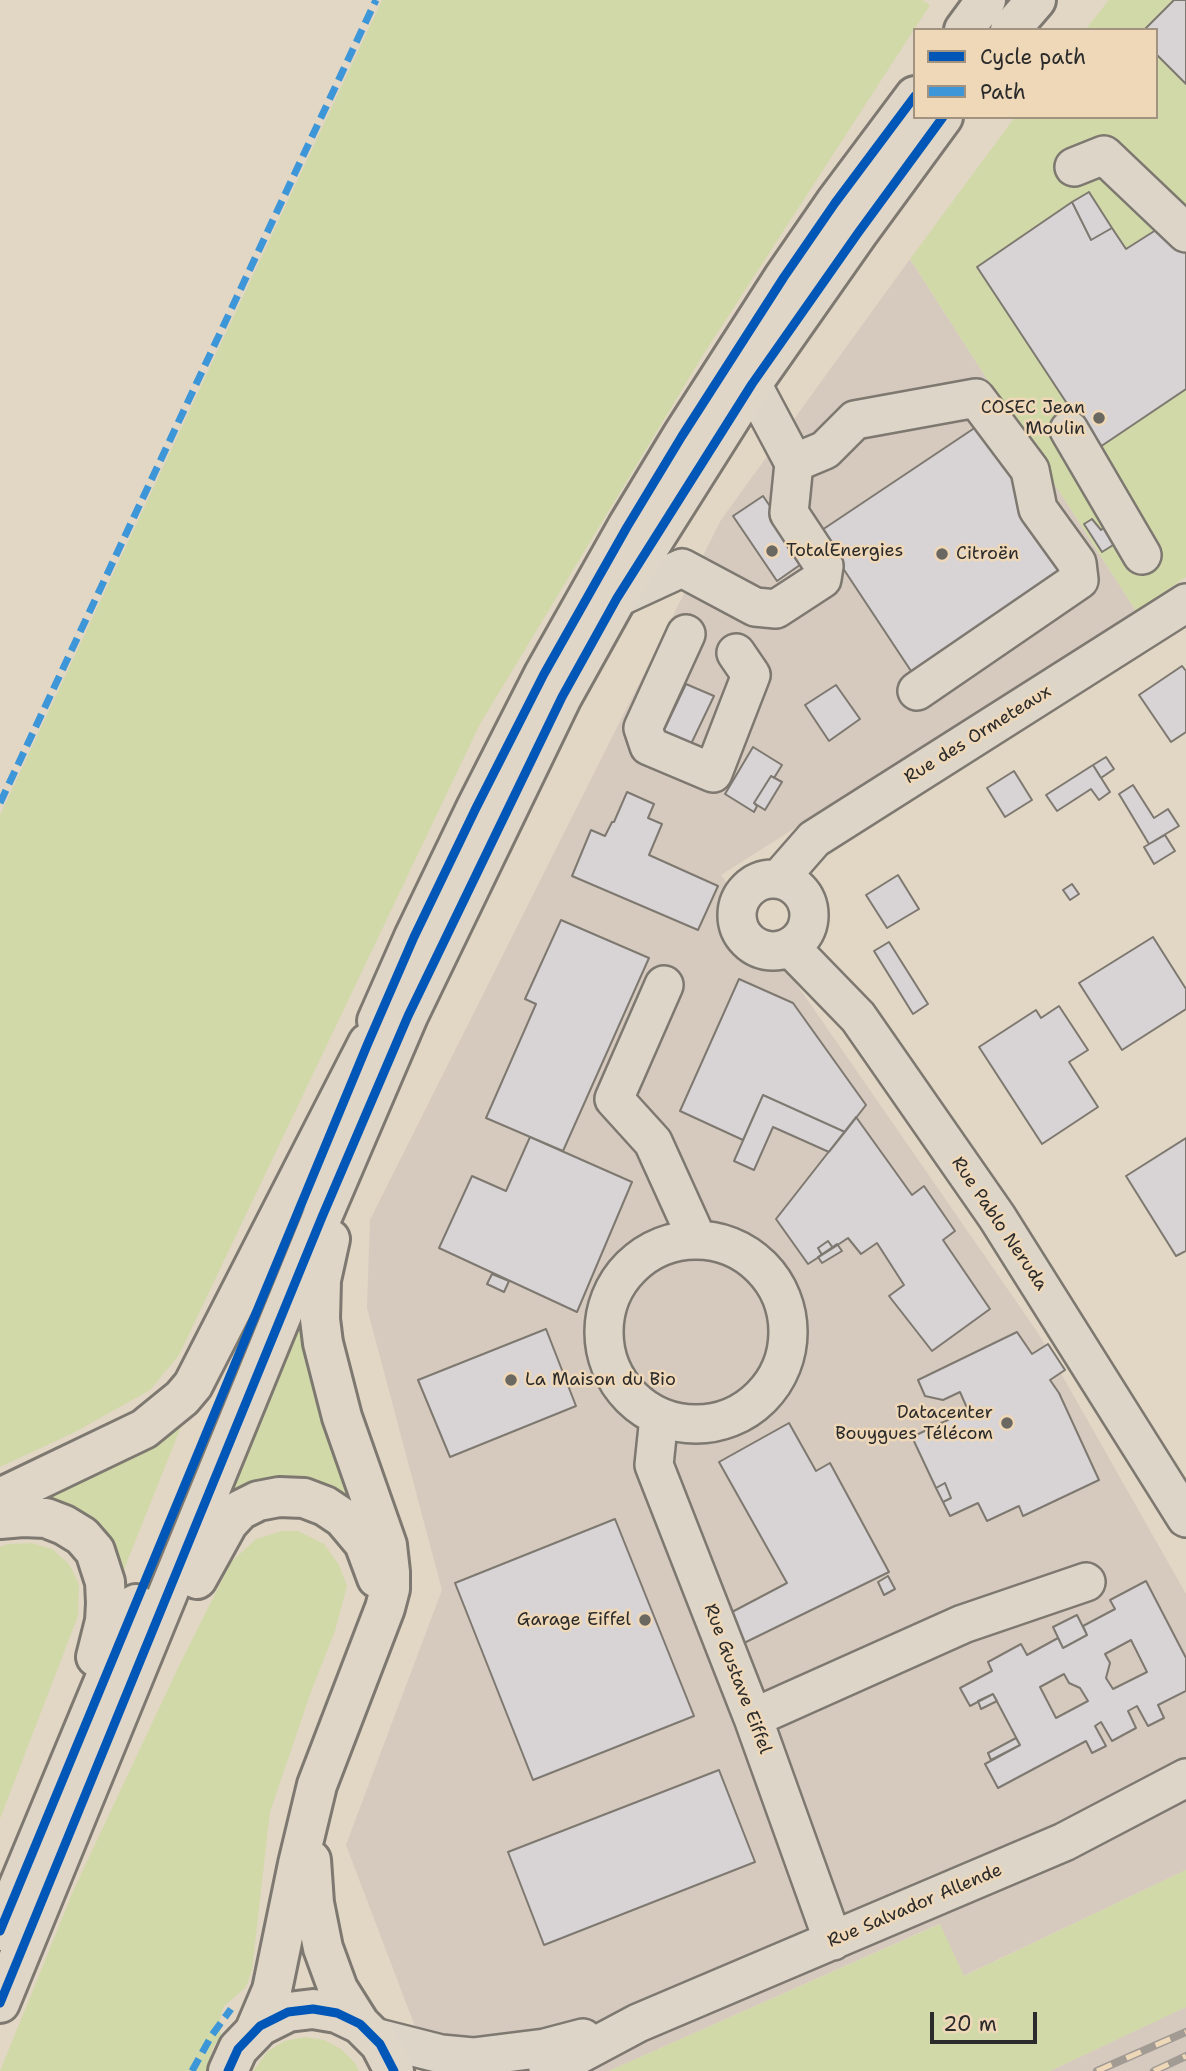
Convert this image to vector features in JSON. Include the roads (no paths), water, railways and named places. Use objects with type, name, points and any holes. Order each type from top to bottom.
[{"type":"main road","points":[[965,28],[986,0]]},
{"type":"main road","points":[[1012,28],[1036,0]]},
{"type":"main road","points":[[228,2071],[239,2049],[255,2030],[268,2002],[311,1805],[324,1761],[390,1589],[387,1545],[326,1364],[320,1297],[324,1264],[384,1038],[414,937],[544,674],[627,527],[784,277],[913,99]]},
{"type":"main road","points":[[0,1498],[144,1429],[182,1398],[193,1385],[384,1038],[562,697],[617,598],[752,384],[942,119]]},
{"type":"main road","points":[[0,2003],[322,1217],[384,1038]]},
{"type":"main road","points":[[0,1931],[384,1038]]},
{"type":"main road","points":[[95,1776],[214,1547],[240,1510],[258,1501],[279,1497],[304,1498],[325,1506],[343,1518],[364,1543],[371,1557],[379,1589],[379,1622]]},
{"type":"main road","points":[[0,1519],[46,1518],[64,1525],[82,1536],[95,1551],[105,1582],[105,1621],[100,1644],[27,1865]]},
{"type":"main road","points":[[311,1805],[311,1869],[320,1937],[338,1989],[385,2052],[394,2071]]},
{"type":"main road","points":[[255,2030],[276,2016],[300,2010],[331,2012],[367,2030]]},
{"type":"street","points":[[1074,167],[1104,155],[1186,233]]},
{"type":"street","points":[[617,598],[682,568],[755,607],[776,609],[822,579],[824,566],[789,513],[794,463],[752,384]]},
{"type":"street","points":[[794,463],[825,450],[855,420],[976,398],[1030,470],[1038,509],[1077,563],[1079,580],[917,691]]},
{"type":"street","points":[[1069,430],[1142,555]]},
{"type":"street","points":[[709,583],[643,728],[649,746],[713,773],[751,675],[736,653]]},
{"type":"street","points":[[736,653],[755,607]]},
{"type":"street","name":"Rue des Ormeteaux","points":[[779,879],[814,839],[1182,613]]},
{"type":"street","points":[[686,635],[724,653],[736,653]]},
{"type":"street","points":[[766,878],[779,879],[790,882],[799,889],[809,909],[809,920],[806,931],[790,947],[778,951],[753,946],[738,927],[738,902],[754,883],[766,878]]},
{"type":"street","name":"Rue Pablo Neruda","points":[[790,947],[858,1017],[974,1184],[1186,1518]]},
{"type":"street","points":[[664,985],[614,1099],[653,1142],[697,1239]]},
{"type":"street","points":[[697,1239],[726,1244],[748,1256],[768,1273],[781,1295],[788,1319],[787,1350],[776,1379],[759,1399],[737,1415],[711,1423],[685,1424],[659,1417],[635,1402],[617,1381],[606,1356],[603,1328],[608,1300],[622,1275],[643,1255],[669,1243],[697,1239]]},
{"type":"street","name":"Rue Gustave Eiffel","points":[[659,1417],[654,1465],[753,1718],[833,1941]]},
{"type":"street","points":[[753,1718],[963,1624],[1086,1582]]},
{"type":"street","name":"Rue Salvador Allende","points":[[548,2071],[638,2023],[1063,1842],[1186,1778]]},
{"type":"street","name":"Rue Salvador Allende","points":[[367,2030],[441,2054],[472,2057],[545,2048],[638,2023]]},
{"type":"railway","points":[[1097,2071],[1186,2032]]},
{"type":"railway","points":[[1154,2071],[1186,2056]]},
{"type":"place","name":"COSEC Jean Moulin","points":[[1099,418]]},
{"type":"place","name":"TotalEnergies","points":[[772,551]]},
{"type":"place","name":"Citroën","points":[[942,554]]},
{"type":"place","name":"La Maison du Bio","points":[[511,1380]]},
{"type":"place","name":"Datacenter Bouygues Télécom","points":[[1007,1423]]},
{"type":"place","name":"Garage Eiffel","points":[[645,1620]]}]
